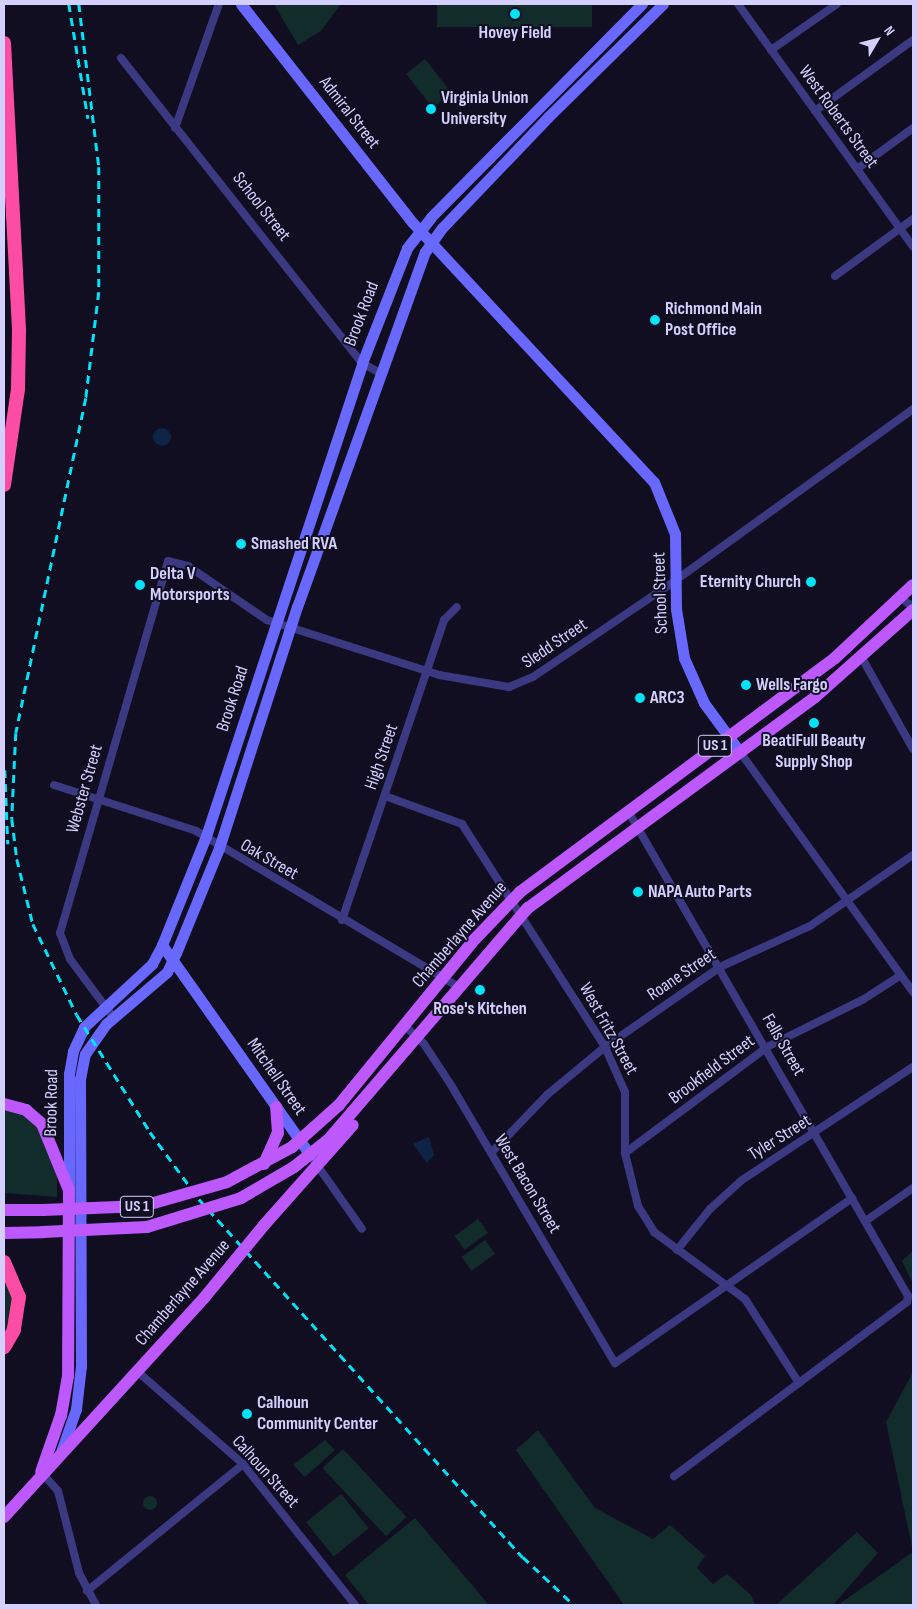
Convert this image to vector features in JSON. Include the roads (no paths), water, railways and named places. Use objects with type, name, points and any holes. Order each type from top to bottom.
[{"type":"highway","points":[[4,43],[19,331],[18,390],[4,485]]},
{"type":"highway","points":[[4,1262],[19,1297],[14,1330],[4,1347]]},
{"type":"main road","name":"Admiral Street","points":[[241,4],[419,229],[432,242]]},
{"type":"main road","name":"Brook Road","points":[[42,1472],[61,1415],[68,1376],[69,1067],[81,1032],[104,1005],[152,964],[162,945],[206,836],[362,363],[404,255],[419,229],[642,4]]},
{"type":"main road","name":"Brook Road","points":[[54,1465],[72,1421],[81,1366],[81,1070],[92,1040],[113,1017],[163,975],[173,961],[219,848],[290,628],[378,372],[432,242],[580,84],[663,4]]},
{"type":"main road","name":"School Street","points":[[432,242],[654,482],[672,521],[684,658],[702,698],[740,752]]},
{"type":"main road","name":"Chamberlayne Avenue","points":[[4,1210],[151,1205],[227,1182],[263,1166],[300,1141],[350,1093],[443,978],[511,900],[846,649],[913,585]]},
{"type":"main road","name":"Chamberlayne Avenue","points":[[4,1517],[42,1472],[54,1465],[204,1298],[265,1224],[314,1160],[364,1112],[380,1083],[458,987],[522,914],[637,826],[740,752],[862,658],[913,609]]},
{"type":"main road","name":"Mitchell Street","points":[[162,945],[314,1160]]},
{"type":"main road","points":[[4,1104],[26,1110],[42,1124],[69,1190]]},
{"type":"main road","points":[[263,1166],[278,1133],[276,1107]]},
{"type":"main road","name":"Chamberlayne Avenue","points":[[4,1232],[147,1227],[241,1198],[314,1160]]},
{"type":"main road","points":[[4,1203],[38,1210]]},
{"type":"street","points":[[175,128],[220,4]]},
{"type":"street","name":"West Roberts Street","points":[[738,4],[913,247]]},
{"type":"street","points":[[771,50],[837,4]]},
{"type":"street","points":[[815,111],[913,40]]},
{"type":"street","name":"School Street","points":[[121,58],[362,363],[378,372]]},
{"type":"street","points":[[857,169],[913,128]]},
{"type":"street","points":[[835,276],[913,220]]},
{"type":"street","name":"Sledd Street","points":[[172,559],[276,623],[427,672],[496,687],[518,684],[676,580],[913,409]]},
{"type":"street","name":"Webster Street","points":[[113,1017],[60,939],[98,798],[172,559]]},
{"type":"street","points":[[901,598],[913,609]]},
{"type":"street","name":"High Street","points":[[342,920],[444,620],[457,607]]},
{"type":"street","points":[[862,658],[913,749]]},
{"type":"street","name":"School Street","points":[[740,752],[913,992]]},
{"type":"street","name":"Oak Street","points":[[54,785],[98,798],[206,836],[219,848],[458,987]]},
{"type":"street","name":"West Fritz Street","points":[[385,796],[459,821],[522,914],[605,1047],[625,1092],[625,1154],[638,1206],[654,1232],[745,1299],[799,1383]]},
{"type":"street","name":"Fells Street","points":[[628,811],[767,1047],[852,1198],[868,1220],[908,1296],[907,1302],[799,1383]]},
{"type":"street","name":"Roane Street","points":[[491,1153],[548,1094],[605,1047],[720,967],[793,935],[847,901],[913,855]]},
{"type":"street","name":"Brookfield Street","points":[[625,1154],[767,1047],[849,1007],[901,975]]},
{"type":"street","name":"West Bacon Street","points":[[405,1026],[418,1037],[491,1153],[616,1363],[726,1285]]},
{"type":"street","name":"Tyler Street","points":[[677,1250],[710,1209],[742,1180],[816,1134],[913,1067]]},
{"type":"street","name":"Mitchell Street","points":[[314,1160],[362,1229]]},
{"type":"street","points":[[868,1220],[913,1188]]},
{"type":"street","points":[[726,1285],[852,1198]]},
{"type":"street","name":"Calhoun Street","points":[[138,1372],[243,1464],[355,1605]]},
{"type":"street","points":[[674,1476],[799,1383]]},
{"type":"street","points":[[87,1591],[243,1464]]},
{"type":"street","points":[[42,1472],[58,1490],[87,1591],[96,1605]]},
{"type":"water","points":[[162,428],[168,431],[171,437],[168,443],[162,446],[156,443],[153,437],[156,431]]},
{"type":"water","points":[[429,1137],[434,1155],[427,1163],[413,1144]]},
{"type":"railway","points":[[69,4],[88,118]]},
{"type":"railway","points":[[79,4],[99,167],[99,292],[86,398],[16,733],[12,819],[17,859],[33,924],[77,1015],[150,1132],[199,1199],[523,1557],[574,1605]]},
{"type":"railway","points":[[5,770],[8,844]]},
{"type":"place","name":"Hovey Field","points":[[515,14]]},
{"type":"place","name":"Virginia Union University","points":[[431,109]]},
{"type":"place","name":"Richmond Main Post Office","points":[[655,320]]},
{"type":"place","name":"Smashed RVA","points":[[241,544]]},
{"type":"place","name":"Eternity Church","points":[[811,582]]},
{"type":"place","name":"Delta V Motorsports","points":[[140,585]]},
{"type":"place","name":"Wells Fargo","points":[[746,685]]},
{"type":"place","name":"ARC3","points":[[640,698]]},
{"type":"place","name":"BeatiFull Beauty Supply Shop","points":[[814,723]]},
{"type":"place","name":"NAPA Auto Parts","points":[[638,892]]},
{"type":"place","name":"Rose's Kitchen","points":[[480,990]]},
{"type":"place","name":"Calhoun Community Center","points":[[247,1414]]}]
